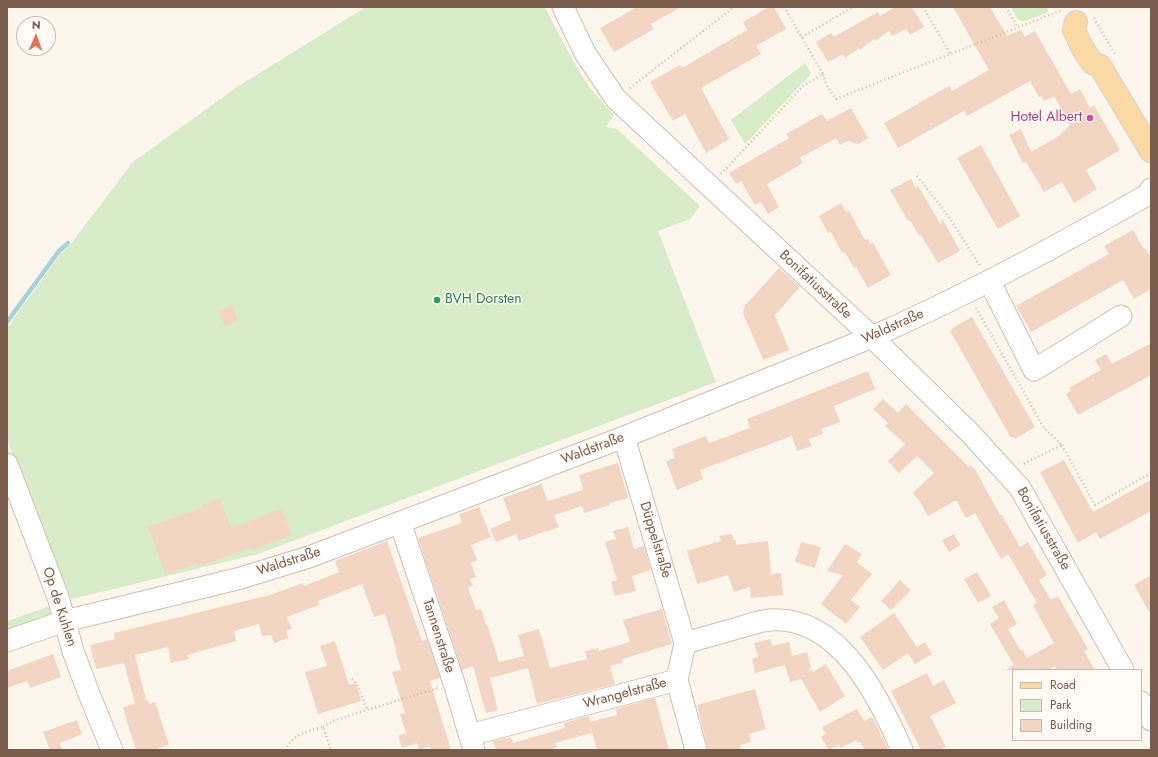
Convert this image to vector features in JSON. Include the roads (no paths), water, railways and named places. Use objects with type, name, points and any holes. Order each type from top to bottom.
[{"type":"main road","points":[[1071,12],[1074,30],[1082,47],[1092,63],[1100,66],[1151,151]]},
{"type":"street","name":"Bonifatiusstraße","points":[[568,9],[585,53],[616,99],[872,337],[970,433],[1020,488],[1122,669]]},
{"type":"street","name":"Waldstraße","points":[[7,642],[65,621],[241,578],[309,557],[624,437],[872,337],[967,293],[1055,247],[1147,195],[1151,189]]},
{"type":"street","points":[[990,282],[1034,370],[1121,316]]},
{"type":"street","name":"Düppelstraße","points":[[624,437],[685,643]]},
{"type":"street","name":"Op de Kuhlen","points":[[7,464],[58,597],[73,651],[112,750]]},
{"type":"street","name":"Tannenstraße","points":[[400,522],[472,743]]},
{"type":"street","points":[[685,643],[770,620],[790,622],[815,630],[833,641],[850,658],[866,680],[893,728],[902,750]]},
{"type":"street","name":"Wrangelstraße","points":[[472,743],[677,680],[685,643]]},
{"type":"street","points":[[677,680],[696,750]]},
{"type":"street","points":[[1142,704],[1151,720]]},
{"type":"waterway","points":[[7,322],[59,251],[68,243]]},
{"type":"place","name":"Hotel Albert","points":[[1090,118]]},
{"type":"place","name":"BVH Dorsten","points":[[437,300]]}]
